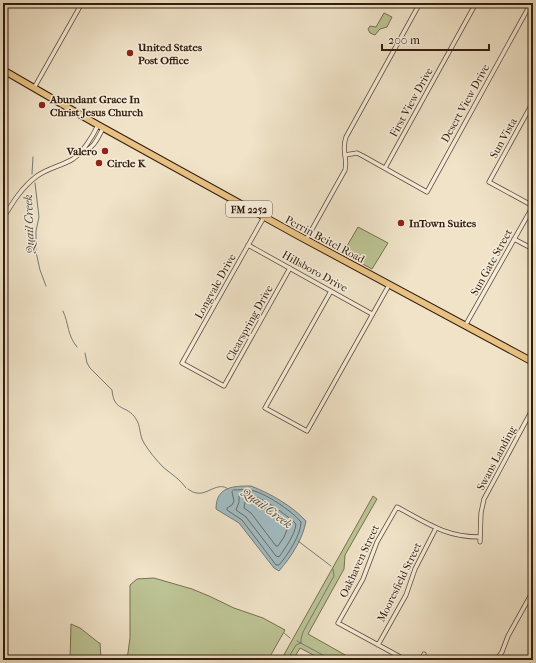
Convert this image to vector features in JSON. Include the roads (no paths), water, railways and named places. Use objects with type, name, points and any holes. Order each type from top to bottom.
[{"type":"main road","name":"Perrin Beitel Road","points":[[3,70],[264,217],[533,362]]},
{"type":"street","points":[[34,88],[82,3]]},
{"type":"street","points":[[306,240],[344,174],[346,166],[343,145],[346,137],[420,3]]},
{"type":"street","name":"First View Drive","points":[[385,168],[476,3]]},
{"type":"street","name":"Desert View Drive","points":[[385,168],[427,192],[531,3]]},
{"type":"street","name":"Sun Vista","points":[[533,102],[489,182],[533,206]]},
{"type":"street","points":[[3,219],[22,189],[45,171],[72,159],[80,152],[89,149],[100,135],[101,126]]},
{"type":"street","points":[[345,155],[357,153],[385,168]]},
{"type":"street","name":"Sun Gate Street","points":[[465,326],[533,206]]},
{"type":"street","name":"Longvale Drive","points":[[224,386],[182,363],[264,217]]},
{"type":"street","points":[[514,238],[533,249]]},
{"type":"street","name":"Hillsboro Drive","points":[[248,245],[372,314]]},
{"type":"street","name":"Clearspring Drive","points":[[224,386],[290,268]]},
{"type":"street","points":[[331,291],[265,408],[307,431],[388,285]]},
{"type":"street","name":"Swans Landing","points":[[480,542],[481,513],[486,493],[533,408]]},
{"type":"street","name":"Oakhaven Street","points":[[378,645],[338,624],[363,579],[377,542],[397,507],[436,528]]},
{"type":"street","points":[[436,528],[453,535],[480,537]]},
{"type":"street","name":"Mooresfield Street","points":[[378,645],[406,594],[417,564],[436,528]]},
{"type":"street","points":[[496,660],[502,652],[508,636],[533,591]]},
{"type":"street","points":[[528,600],[533,603]]},
{"type":"street","points":[[378,645],[406,660]]},
{"type":"street","points":[[421,660],[424,654]]},
{"type":"water","points":[[238,486],[251,486],[280,500],[306,521],[296,548],[279,571],[274,568],[239,523],[216,509],[219,496],[227,489]]},
{"type":"waterway","name":"Quail Creek","points":[[32,174],[33,157]]},
{"type":"waterway","name":"Quail Creek","points":[[35,183],[39,217],[36,231],[36,252],[40,270],[46,286]]},
{"type":"waterway","name":"Quail Creek","points":[[63,311],[71,338],[77,347]]},
{"type":"waterway","name":"Quail Creek","points":[[85,353],[87,363],[90,368],[112,390],[115,402],[129,411],[136,419],[139,425],[142,440],[150,452],[163,467],[178,479],[186,488]]},
{"type":"waterway","name":"Quail Creek","points":[[188,489],[195,493],[205,492],[217,487],[224,487],[228,489]]},
{"type":"waterway","name":"Quail Creek","points":[[298,541],[331,566]]},
{"type":"waterway","name":"Quail Creek","points":[[301,643],[303,632],[334,576],[333,569]]},
{"type":"waterway","points":[[284,633],[290,638]]},
{"type":"waterway","name":"Quail Creek","points":[[297,641],[332,660]]},
{"type":"waterway","points":[[287,660],[296,645],[301,643]]},
{"type":"place","name":"United States Post Office","points":[[130,53]]},
{"type":"place","name":"Abundant Grace In Christ Jesus Church","points":[[42,105]]},
{"type":"place","name":"Valero","points":[[105,151]]},
{"type":"place","name":"Circle K","points":[[99,163]]},
{"type":"place","name":"InTown Suites","points":[[401,223]]}]
